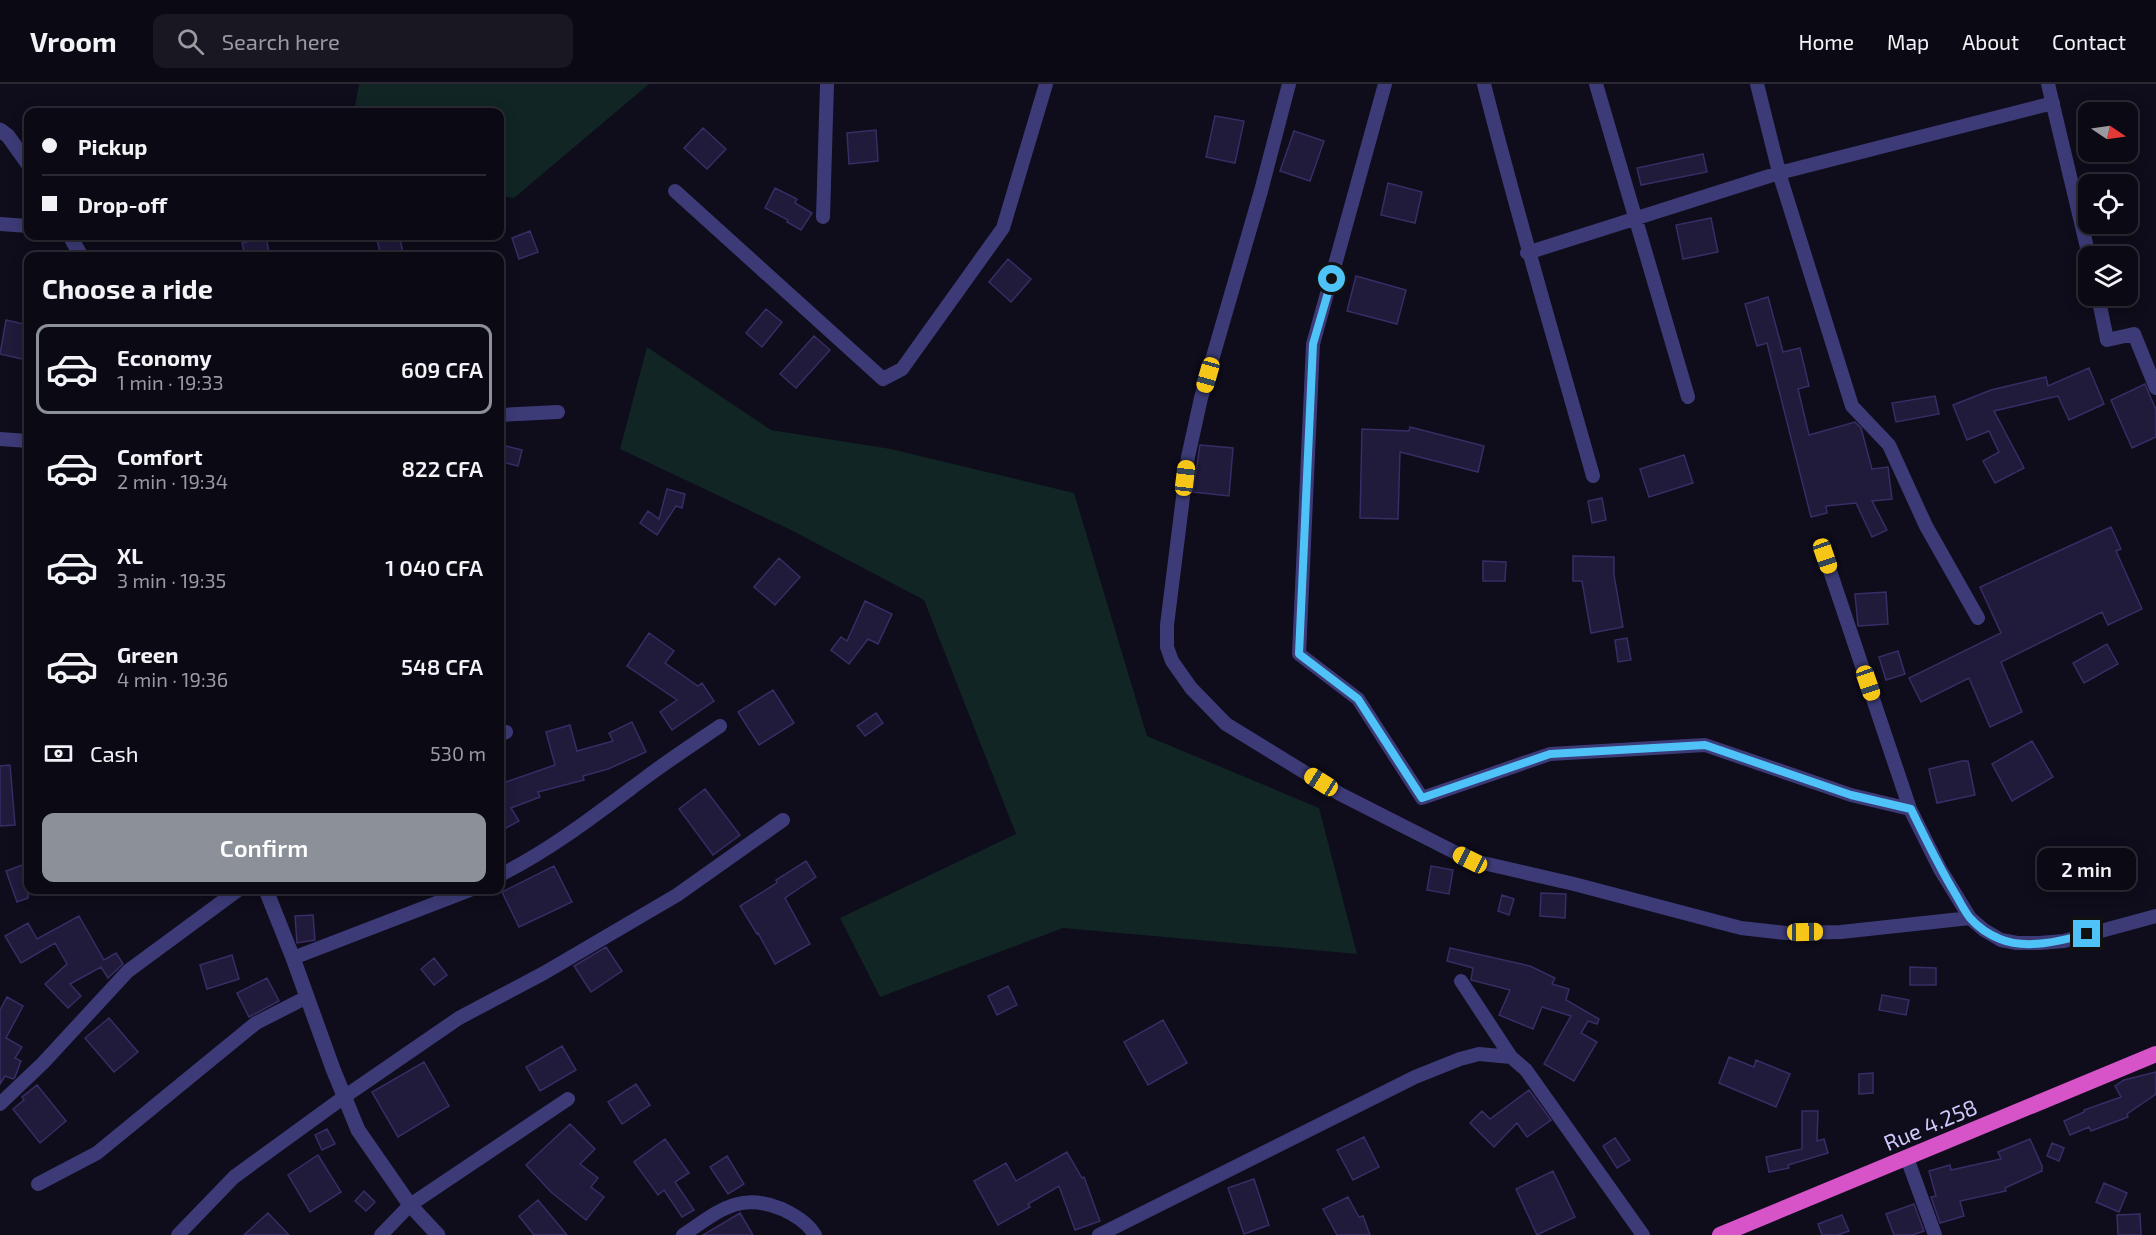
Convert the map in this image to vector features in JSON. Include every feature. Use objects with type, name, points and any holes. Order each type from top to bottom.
[{"type":"highway","name":"Rue 4.258","points":[[1720,1235],[2156,1054]]},
{"type":"street","points":[[823,217],[827,84]]},
{"type":"street","points":[[675,191],[883,379],[902,369],[1003,228],[1046,84]]},
{"type":"street","points":[[1289,84],[1202,398],[1188,457],[1167,625],[1167,647],[1172,661],[1191,688],[1226,724],[1340,794],[1470,860],[1574,884],[1741,928],[1786,933],[1841,932],[1970,918]]},
{"type":"street","points":[[1385,84],[1313,344],[1299,654],[1358,699],[1422,798],[1550,754],[1705,745],[1851,795],[1911,809]]},
{"type":"street","points":[[1484,84],[1528,253],[1593,476]]},
{"type":"street","points":[[1596,84],[1688,397]]},
{"type":"street","points":[[1757,84],[1779,173],[1852,406],[1889,445],[1926,526],[1978,618]]},
{"type":"street","points":[[2048,84],[2086,246]]},
{"type":"street","points":[[1528,253],[1635,217],[1779,173],[2053,103]]},
{"type":"street","points":[[0,130],[8,136],[24,158]]},
{"type":"street","points":[[0,224],[24,226]]},
{"type":"street","points":[[2100,306],[2107,340],[2134,334],[2156,388]]},
{"type":"street","points":[[504,415],[558,412]]},
{"type":"street","points":[[0,439],[24,441]]},
{"type":"street","points":[[1825,556],[1911,809],[1940,869],[1970,918],[2001,940],[2039,943],[2064,941],[2156,916]]},
{"type":"street","points":[[504,873],[529,860],[591,819],[647,776],[720,726]]},
{"type":"street","points":[[178,1235],[234,1178],[344,1097],[459,1018],[544,973],[677,895],[783,820]]},
{"type":"street","points":[[0,1104],[43,1063],[128,971],[233,894]]},
{"type":"street","points":[[268,894],[358,1130],[410,1204],[438,1235]]},
{"type":"street","points":[[294,958],[460,894]]},
{"type":"street","points":[[1461,981],[1511,1057],[1526,1070],[1643,1235]]},
{"type":"street","points":[[38,1184],[98,1153],[256,1023],[307,997]]},
{"type":"street","points":[[1099,1235],[1415,1077],[1479,1054],[1511,1057]]},
{"type":"street","points":[[381,1235],[410,1204],[568,1099]]},
{"type":"street","points":[[1907,1158],[1935,1235]]},
{"type":"street","points":[[683,1235],[720,1211],[742,1202],[755,1201],[794,1214],[812,1229],[815,1235]]},
{"type":"green space","points":[[359,84],[649,84],[514,198],[504,197],[504,108],[355,108]]},
{"type":"green space","points":[[647,347],[771,430],[891,449],[1074,493],[1147,736],[1319,808],[1357,954],[1063,928],[880,997],[840,918],[1016,834],[924,600],[791,530],[620,449]]},
{"type":"building","points":[[1215,116],[1244,121],[1235,163],[1206,157]]},
{"type":"building","points":[[703,128],[726,149],[707,169],[684,148]]},
{"type":"building","points":[[876,130],[878,161],[849,164],[847,133]]},
{"type":"building","points":[[1294,131],[1324,141],[1310,181],[1280,171]]},
{"type":"building","points":[[1703,154],[1707,172],[1641,185],[1637,168]]},
{"type":"building","points":[[1388,183],[1422,192],[1415,223],[1381,215]]},
{"type":"building","points":[[775,188],[797,199],[795,203],[812,213],[801,230],[765,208]]},
{"type":"building","points":[[1711,218],[1718,252],[1683,259],[1676,225]]},
{"type":"building","points":[[530,231],[538,252],[519,259],[512,238]]},
{"type":"building","points":[[266,240],[269,252],[244,252],[242,243]]},
{"type":"building","points":[[377,240],[400,240],[403,252],[380,252]]},
{"type":"building","points":[[1008,259],[1031,279],[1011,302],[989,282]]},
{"type":"building","points":[[1356,276],[1406,290],[1397,324],[1347,311]]},
{"type":"building","points":[[1768,297],[1783,352],[1800,348],[1809,386],[1798,389],[1809,435],[1855,422],[1861,428],[1872,469],[1888,467],[1892,499],[1872,501],[1887,530],[1872,537],[1856,503],[1826,506],[1827,513],[1811,517],[1767,343],[1757,346],[1745,304]]},
{"type":"building","points":[[766,309],[782,322],[762,347],[746,333]]},
{"type":"building","points":[[6,320],[24,324],[24,359],[0,354]]},
{"type":"building","points":[[814,336],[830,350],[796,388],[780,374]]},
{"type":"building","points":[[2089,368],[2104,404],[2069,420],[2058,396],[1994,411],[2024,468],[1995,483],[1983,461],[1999,452],[1989,431],[1967,440],[1953,405],[1991,390],[2046,377],[2048,386]]},
{"type":"building","points":[[2145,384],[2156,410],[2156,437],[2132,448],[2111,400]]},
{"type":"building","points":[[1935,396],[1939,414],[1896,422],[1892,403]]},
{"type":"building","points":[[1410,427],[1484,446],[1478,472],[1400,452],[1398,519],[1360,518],[1362,429],[1409,431]]},
{"type":"building","points":[[1200,445],[1233,448],[1229,496],[1193,492]]},
{"type":"building","points":[[506,446],[522,450],[518,466],[504,462]]},
{"type":"building","points":[[1684,455],[1693,483],[1649,497],[1640,469]]},
{"type":"building","points":[[667,489],[685,494],[682,508],[676,506],[657,535],[640,523],[648,511],[659,519]]},
{"type":"building","points":[[1602,498],[1606,520],[1592,523],[1588,501]]},
{"type":"building","points":[[2111,527],[2121,549],[2116,551],[2142,609],[2108,625],[2102,612],[2001,662],[2022,712],[1990,727],[1969,678],[1921,702],[1909,678],[2001,633],[1980,587]]},
{"type":"building","points":[[1573,556],[1614,557],[1614,575],[1623,627],[1591,633],[1582,581],[1573,581]]},
{"type":"building","points":[[779,558],[800,577],[775,605],[754,587]]},
{"type":"building","points":[[1483,561],[1506,562],[1505,581],[1483,581]]},
{"type":"building","points":[[1886,592],[1888,624],[1858,626],[1855,594]]},
{"type":"building","points":[[865,601],[892,614],[878,644],[868,639],[849,664],[831,650],[841,637],[847,641]]},
{"type":"building","points":[[649,633],[674,651],[665,663],[698,686],[702,683],[714,701],[672,730],[660,712],[677,700],[627,666]]},
{"type":"building","points":[[1627,638],[1631,660],[1618,662],[1615,640]]},
{"type":"building","points":[[2107,644],[2118,664],[2084,683],[2073,663]]},
{"type":"building","points":[[1898,651],[1905,674],[1886,680],[1879,657]]},
{"type":"building","points":[[773,690],[794,723],[759,745],[738,712]]},
{"type":"building","points":[[876,713],[883,723],[865,736],[857,726]]},
{"type":"building","points":[[632,722],[646,752],[608,769],[583,776],[584,780],[538,792],[540,797],[511,808],[519,821],[506,828],[504,824],[504,783],[555,765],[546,732],[570,725],[577,751],[613,741],[609,733]]},
{"type":"building","points":[[2032,741],[2053,777],[2012,801],[1992,764]]},
{"type":"building","points":[[1968,761],[1975,795],[1937,803],[1929,769]]},
{"type":"building","points":[[10,765],[15,825],[0,826],[0,766]]},
{"type":"building","points":[[705,789],[740,835],[713,855],[679,809]]},
{"type":"building","points":[[806,861],[816,877],[785,898],[810,944],[775,964],[740,906],[777,883],[776,880]]},
{"type":"building","points":[[24,864],[24,894],[28,894],[28,898],[17,902],[6,871]]},
{"type":"building","points":[[554,866],[572,902],[519,927],[503,894],[504,891]]},
{"type":"building","points":[[1431,866],[1453,870],[1449,894],[1427,890]]},
{"type":"building","points":[[1541,893],[1566,894],[1565,918],[1540,916]]},
{"type":"building","points":[[1502,895],[1514,899],[1509,915],[1498,911]]},
{"type":"building","points":[[313,915],[315,940],[297,943],[295,916]]},
{"type":"building","points":[[79,916],[104,960],[116,953],[123,964],[108,978],[101,967],[70,984],[81,996],[68,1008],[45,984],[67,964],[55,943],[21,963],[5,936],[28,923],[37,939]]},
{"type":"building","points":[[606,947],[622,971],[591,992],[574,966]]},
{"type":"building","points":[[1450,948],[1530,966],[1555,978],[1552,984],[1569,989],[1566,1000],[1599,1019],[1597,1024],[1588,1021],[1581,1033],[1597,1042],[1574,1081],[1544,1064],[1571,1016],[1542,1007],[1533,1029],[1499,1015],[1510,990],[1471,980],[1473,968],[1447,961]]},
{"type":"building","points":[[232,955],[239,979],[207,989],[200,965]]},
{"type":"building","points":[[434,958],[447,975],[434,985],[421,969]]},
{"type":"building","points":[[1910,967],[1936,968],[1936,985],[1910,985]]},
{"type":"building","points":[[267,978],[279,1001],[249,1017],[237,993]]},
{"type":"building","points":[[1008,986],[1017,1005],[997,1015],[988,996]]},
{"type":"building","points":[[1882,995],[1909,1000],[1906,1015],[1879,1010]]},
{"type":"building","points":[[7,997],[23,1006],[6,1038],[22,1047],[15,1058],[21,1061],[15,1077],[13,1079],[5,1076],[0,1084],[0,1010]]},
{"type":"building","points":[[109,1018],[138,1052],[114,1072],[85,1038]]},
{"type":"building","points":[[1163,1020],[1187,1063],[1148,1085],[1124,1042]]},
{"type":"building","points":[[562,1046],[576,1070],[540,1091],[526,1067]]},
{"type":"building","points":[[1729,1057],[1754,1067],[1756,1060],[1790,1074],[1776,1107],[1719,1083]]},
{"type":"building","points":[[424,1062],[449,1106],[398,1137],[372,1092]]},
{"type":"building","points":[[2156,1072],[2156,1094],[2127,1114],[2128,1117],[2091,1131],[2089,1127],[2070,1135],[2064,1121],[2084,1110],[2121,1097],[2115,1086],[2124,1080]]},
{"type":"building","points":[[1873,1073],[1873,1093],[1859,1094],[1859,1074]]},
{"type":"building","points":[[636,1084],[650,1105],[622,1124],[608,1102]]},
{"type":"building","points":[[37,1085],[66,1121],[40,1143],[13,1109],[24,1100],[22,1097]]},
{"type":"building","points":[[1529,1090],[1551,1120],[1527,1137],[1517,1123],[1494,1147],[1470,1123],[1482,1111],[1490,1119]]},
{"type":"building","points":[[1802,1111],[1818,1111],[1817,1141],[1824,1139],[1828,1153],[1788,1165],[1789,1168],[1769,1172],[1766,1157],[1802,1149]]},
{"type":"building","points":[[570,1124],[595,1149],[580,1164],[598,1178],[591,1187],[604,1197],[586,1220],[551,1192],[526,1165]]},
{"type":"building","points":[[327,1129],[335,1144],[322,1150],[315,1135]]},
{"type":"building","points":[[1364,1137],[1379,1167],[1353,1180],[1337,1150]]},
{"type":"building","points":[[1615,1138],[1630,1160],[1617,1168],[1603,1146]]},
{"type":"building","points":[[665,1139],[689,1173],[675,1182],[694,1210],[682,1217],[664,1190],[658,1195],[634,1162]]},
{"type":"building","points":[[2030,1139],[2042,1171],[2005,1188],[2006,1191],[1960,1201],[1964,1216],[1940,1223],[1931,1197],[1936,1196],[1929,1171],[1950,1165],[1951,1170],[2001,1159],[1998,1152]]},
{"type":"building","points":[[2052,1143],[2064,1148],[2059,1161],[2047,1156]]},
{"type":"building","points":[[1067,1152],[1082,1178],[1084,1177],[1100,1221],[1075,1230],[1059,1186],[1028,1204],[1030,1207],[998,1225],[974,1181],[1006,1163],[1016,1181]]},
{"type":"building","points":[[318,1155],[341,1192],[310,1212],[288,1175]]},
{"type":"building","points":[[727,1156],[744,1184],[728,1194],[710,1167]]},
{"type":"building","points":[[1553,1171],[1575,1217],[1537,1235],[1516,1189]]},
{"type":"building","points":[[1254,1179],[1269,1225],[1244,1234],[1228,1188]]},
{"type":"building","points":[[2104,1183],[2127,1193],[2119,1212],[2096,1202]]},
{"type":"building","points":[[364,1191],[375,1202],[366,1211],[355,1201]]},
{"type":"building","points":[[1348,1197],[1359,1217],[1363,1216],[1370,1235],[1337,1235],[1323,1209]]},
{"type":"building","points":[[538,1200],[567,1235],[534,1235],[519,1216]]},
{"type":"building","points":[[1914,1204],[1924,1231],[1912,1235],[1894,1235],[1886,1214]]},
{"type":"building","points":[[268,1213],[289,1235],[244,1235]]},
{"type":"building","points":[[740,1213],[753,1235],[703,1235]]},
{"type":"building","points":[[2140,1214],[2141,1235],[2118,1235],[2117,1215]]},
{"type":"building","points":[[1842,1215],[1849,1231],[1838,1235],[1822,1235],[1818,1224]]},
{"type":"route","points":[[1332,279],[1313,344],[1299,654],[1358,699],[1422,798],[1550,754],[1705,745],[1851,795],[1911,809],[1940,869],[1970,918],[2001,940],[2039,943],[2064,941],[2087,934]]}]
